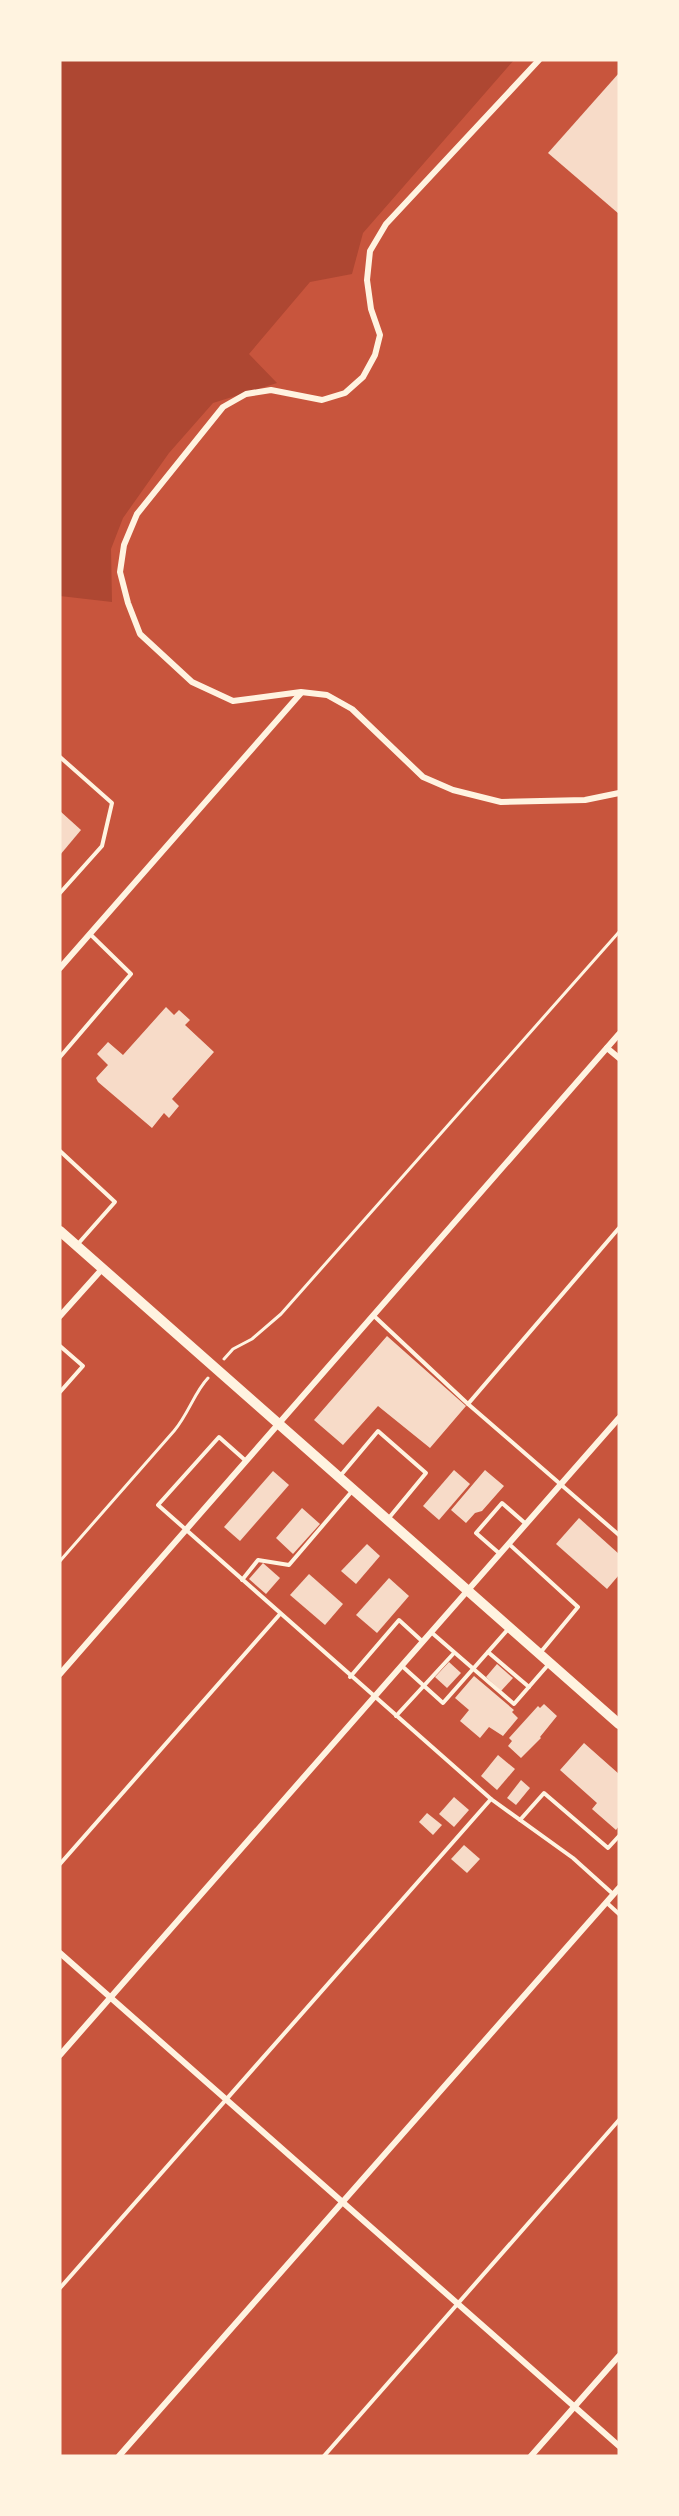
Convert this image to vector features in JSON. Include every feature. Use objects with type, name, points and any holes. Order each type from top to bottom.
[{"type":"street","points":[[539,60],[386,224],[370,251],[366,280],[371,309],[380,335],[375,355],[363,377],[345,393],[322,400],[271,390],[246,394],[223,407],[137,514],[124,545],[120,572],[128,603],[140,634],[192,682],[233,701],[301,692],[327,694],[352,709],[423,777],[453,790],[501,802],[585,800],[619,793]]},
{"type":"street","points":[[60,968],[301,692]]},
{"type":"street","points":[[60,1674],[619,1034]]},
{"type":"street","points":[[607,1047],[619,1058]]},
{"type":"street","points":[[60,1231],[619,1724]]},
{"type":"street","points":[[60,1316],[102,1268]]},
{"type":"street","points":[[60,2055],[619,1418]]},
{"type":"street","points":[[119,2456],[617,1891]]},
{"type":"street","points":[[60,1953],[619,2446]]},
{"type":"street","points":[[531,2456],[619,2356]]},
{"type":"lane","points":[[60,756],[112,803],[102,846],[60,893]]},
{"type":"lane","points":[[60,1057],[131,974],[90,934]]},
{"type":"lane","points":[[60,1151],[115,1202],[77,1245]]},
{"type":"lane","points":[[468,1404],[619,1228]]},
{"type":"lane","points":[[373,1315],[468,1404],[619,1536]]},
{"type":"lane","points":[[60,1346],[83,1366],[60,1392]]},
{"type":"lane","points":[[339,1477],[378,1431],[426,1473],[387,1520]]},
{"type":"lane","points":[[247,1461],[219,1437],[158,1505],[350,1677],[491,1799],[617,1891]]},
{"type":"lane","points":[[242,1580],[258,1560],[289,1565],[353,1490]]},
{"type":"lane","points":[[500,1554],[476,1533],[502,1503],[526,1524]]},
{"type":"lane","points":[[509,1544],[578,1607],[539,1654]]},
{"type":"lane","points":[[60,1864],[280,1614]]},
{"type":"lane","points":[[350,1677],[399,1620],[423,1642]]},
{"type":"lane","points":[[402,1666],[443,1703],[510,1628]]},
{"type":"lane","points":[[431,1632],[514,1704],[550,1664]]},
{"type":"lane","points":[[488,1652],[529,1688]]},
{"type":"lane","points":[[396,1716],[454,1653]]},
{"type":"lane","points":[[520,1820],[544,1793],[608,1848],[619,1836]]},
{"type":"lane","points":[[60,2288],[491,1799]]},
{"type":"lane","points":[[607,1903],[619,1914]]},
{"type":"lane","points":[[324,2456],[619,2120]]},
{"type":"path","points":[[226,1356],[281,1314],[619,932]]},
{"type":"path","points":[[60,1561],[185,1418],[205,1382]]},
{"type":"shaded area","points":[[60,60],[514,60],[363,233],[352,274],[310,282],[249,354],[277,383],[213,403],[169,453],[123,518],[111,549],[112,602],[60,596]]},
{"type":"building","points":[[619,73],[619,214],[548,153]]},
{"type":"building","points":[[60,811],[81,830],[60,855]]},
{"type":"building","points":[[166,1007],[174,1015],[179,1010],[190,1020],[185,1025],[214,1052],[172,1099],[179,1106],[169,1118],[164,1113],[152,1128],[98,1082],[96,1078],[108,1065],[97,1054],[108,1042],[123,1055]]},
{"type":"building","points":[[387,1336],[466,1406],[430,1448],[378,1406],[343,1445],[314,1420]]},
{"type":"building","points":[[454,1470],[470,1484],[439,1520],[423,1506]]},
{"type":"building","points":[[485,1470],[504,1486],[482,1511],[475,1513],[466,1523],[451,1510]]},
{"type":"building","points":[[273,1471],[289,1485],[240,1541],[224,1527]]},
{"type":"building","points":[[302,1508],[320,1524],[293,1554],[276,1538]]},
{"type":"building","points":[[579,1518],[619,1554],[619,1575],[607,1589],[556,1544]]},
{"type":"building","points":[[367,1544],[380,1556],[356,1584],[341,1571]]},
{"type":"building","points":[[263,1563],[280,1578],[266,1594],[249,1579]]},
{"type":"building","points":[[309,1574],[343,1604],[325,1625],[290,1595]]},
{"type":"building","points":[[389,1578],[409,1596],[377,1633],[356,1615]]},
{"type":"building","points":[[449,1662],[461,1673],[447,1688],[435,1677]]},
{"type":"building","points":[[497,1664],[513,1678],[501,1691],[486,1677]]},
{"type":"building","points":[[474,1676],[514,1710],[512,1712],[518,1718],[503,1736],[489,1727],[480,1738],[460,1721],[469,1710],[455,1698]]},
{"type":"building","points":[[544,1704],[557,1716],[541,1738],[521,1758],[508,1746],[512,1741],[509,1738],[538,1706],[540,1708]]},
{"type":"building","points":[[584,1743],[619,1774],[619,1826],[616,1830],[592,1809],[597,1803],[560,1770]]},
{"type":"building","points":[[498,1755],[515,1769],[497,1790],[481,1776]]},
{"type":"building","points":[[521,1780],[530,1788],[516,1805],[507,1798]]},
{"type":"building","points":[[454,1797],[469,1810],[454,1827],[439,1814]]},
{"type":"building","points":[[427,1813],[442,1825],[433,1835],[419,1822]]},
{"type":"building","points":[[464,1845],[480,1859],[467,1873],[451,1859]]}]
